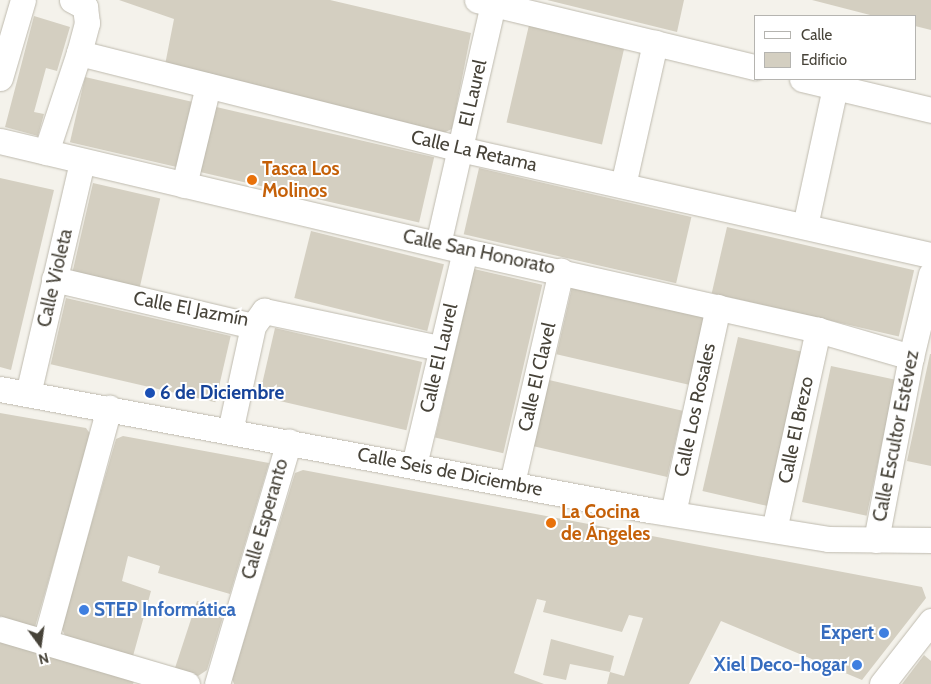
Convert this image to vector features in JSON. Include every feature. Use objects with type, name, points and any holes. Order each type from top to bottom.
[{"type":"street","points":[[0,78],[23,0]]},
{"type":"street","points":[[46,152],[87,23],[85,7],[72,0]]},
{"type":"street","points":[[488,1],[754,67]]},
{"type":"street","name":"El Laurel","points":[[438,244],[460,149],[488,1]]},
{"type":"street","points":[[623,185],[655,43]]},
{"type":"street","name":"Calle La Retama","points":[[79,53],[460,149],[931,255]]},
{"type":"street","points":[[807,80],[931,110]]},
{"type":"street","points":[[184,185],[208,86]]},
{"type":"street","points":[[805,226],[834,86]]},
{"type":"street","name":"Calle San Honorato","points":[[0,141],[82,162],[465,251],[818,330],[911,357]]},
{"type":"street","name":"Calle Violeta","points":[[28,394],[82,162]]},
{"type":"street","name":"Calle El Laurel","points":[[414,465],[440,348],[465,251]]},
{"type":"street","name":"Calle El Clavel","points":[[512,483],[561,271]]},
{"type":"street","name":"Calle Escultor Estévez","points":[[876,540],[911,357],[931,274]]},
{"type":"street","name":"Calle El Jazmín","points":[[54,279],[254,326],[264,311],[440,348]]},
{"type":"street","name":"Calle Los Rosales","points":[[673,514],[718,307]]},
{"type":"street","points":[[230,431],[254,326]]},
{"type":"street","name":"Calle El Brezo","points":[[774,530],[818,330]]},
{"type":"street","name":"Calle Seis de Diciembre","points":[[0,389],[289,441],[673,514],[835,540],[931,540]]},
{"type":"street","points":[[45,642],[109,408]]},
{"type":"street","name":"Calle Esperanto","points":[[217,684],[289,441]]},
{"type":"street","points":[[882,684],[931,621]]},
{"type":"street","points":[[0,629],[45,642],[149,679],[186,684]]},
{"type":"building","points":[[119,0],[330,0],[471,33],[452,129],[439,135],[164,70],[174,19]]},
{"type":"building","points":[[547,0],[684,0],[677,32]]},
{"type":"building","points":[[812,0],[931,0],[931,30],[916,26],[916,15],[870,15]]},
{"type":"building","points":[[34,16],[70,27],[57,71],[46,68],[34,112],[44,114],[38,136],[5,127]]},
{"type":"building","points":[[529,25],[624,47],[602,144],[507,122]]},
{"type":"building","points":[[85,77],[196,103],[181,168],[70,142]]},
{"type":"building","points":[[212,106],[434,157],[419,223],[197,171]]},
{"type":"building","points":[[479,168],[691,217],[676,283],[464,234]]},
{"type":"building","points":[[0,178],[54,190],[11,370],[0,367]]},
{"type":"building","points":[[93,183],[160,199],[140,288],[72,273]]},
{"type":"building","points":[[727,227],[914,270],[899,336],[712,293]]},
{"type":"building","points":[[311,231],[444,264],[427,331],[294,298]]},
{"type":"building","points":[[474,269],[542,285],[503,453],[435,438]]},
{"type":"building","points":[[572,287],[705,318],[690,385],[556,354]]},
{"type":"building","points":[[66,298],[231,336],[215,402],[51,364]]},
{"type":"building","points":[[275,328],[422,362],[406,430],[259,396]]},
{"type":"building","points":[[738,337],[803,352],[768,506],[702,491]]},
{"type":"building","points":[[931,354],[931,466],[907,461]]},
{"type":"building","points":[[831,366],[896,380],[867,516],[802,502]]},
{"type":"building","points":[[549,380],[682,411],[667,477],[534,446]]},
{"type":"building","points":[[0,413],[86,428],[91,435],[35,627],[0,617]]},
{"type":"building","points":[[123,436],[269,463],[230,594],[158,573],[160,566],[128,556],[122,581],[151,591],[133,656],[66,637],[61,628],[116,439]]},
{"type":"building","points":[[303,470],[922,587],[926,598],[862,680],[721,621],[689,684],[607,684],[610,672],[624,676],[643,618],[629,615],[622,632],[543,612],[546,601],[537,599],[514,673],[544,684],[234,684],[232,679],[295,473]]},
{"type":"building","points":[[197,601],[226,607],[207,670],[198,676],[175,668]]},
{"type":"building","points":[[0,639],[135,679],[133,684],[0,684]]},
{"type":"building","points":[[551,639],[614,656],[610,672],[570,664],[566,680],[543,675]]},
{"type":"building","points":[[924,655],[931,661],[931,684],[902,684]]},
{"type":"place","name":"Tasca Los Molinos","points":[[252,180]]},
{"type":"place","name":"6 de Diciembre","points":[[150,393]]},
{"type":"place","name":"La Cocina de Ángeles","points":[[551,523]]},
{"type":"place","name":"STEP Informática","points":[[84,610]]},
{"type":"place","name":"Expert","points":[[884,633]]},
{"type":"place","name":"Xiel Deco-hogar","points":[[857,665]]}]
